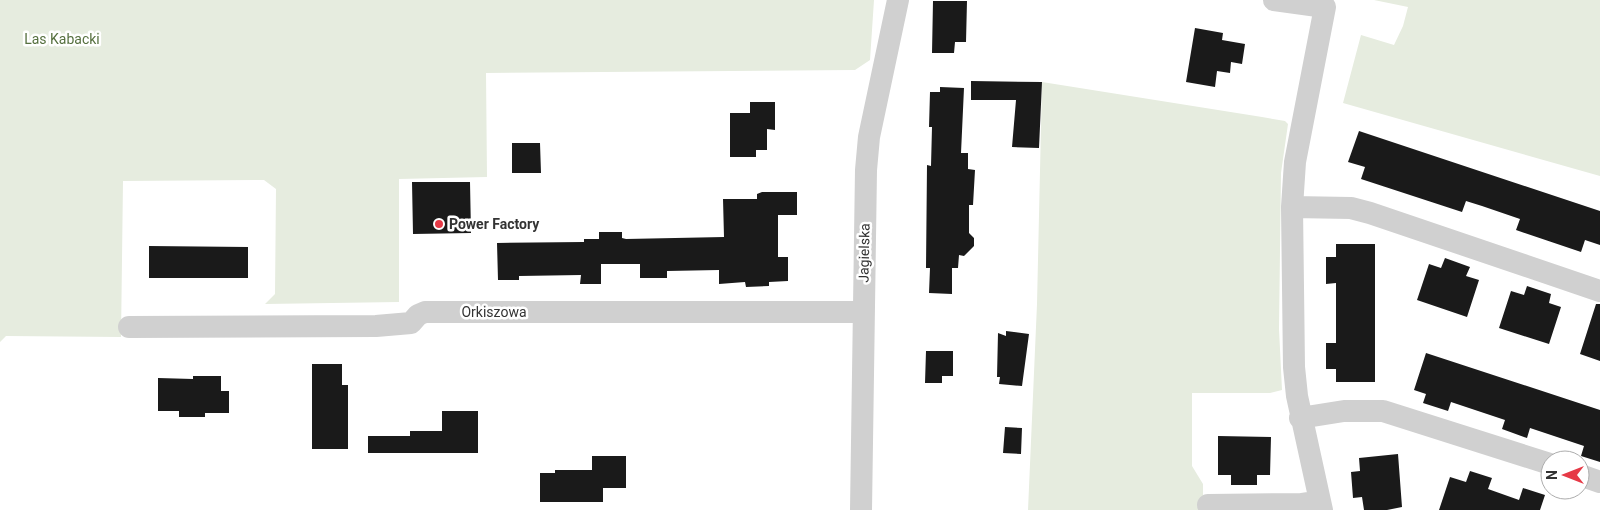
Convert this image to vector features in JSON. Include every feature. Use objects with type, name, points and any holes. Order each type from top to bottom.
[{"type":"street","name":"Jagielska","points":[[861,510],[866,170],[869,137],[898,0]]},
{"type":"street","points":[[1208,505],[1321,505],[1300,418],[1294,367],[1292,207],[1295,162],[1325,8],[1274,0]]},
{"type":"street","points":[[1292,207],[1322,206],[1364,211],[1600,291]]},
{"type":"street","name":"Orkiszowa","points":[[129,327],[376,326],[411,323],[418,315],[425,312],[863,312]]},
{"type":"street","points":[[1300,418],[1344,411],[1383,412],[1540,461]]},
{"type":"green space","name":"Las Kabacki","points":[[0,0],[874,0],[870,60],[855,70],[486,73],[487,177],[399,179],[399,302],[265,304],[275,294],[276,189],[264,180],[123,181],[121,337],[6,336],[0,342]]},
{"type":"green space","points":[[1374,0],[1600,0],[1600,176],[1343,103],[1361,35],[1394,45],[1403,26],[1408,7]]},
{"type":"green space","points":[[1042,82],[1262,117],[1285,121],[1288,124],[1281,173],[1279,329],[1282,390],[1270,393],[1192,393],[1192,466],[1203,484],[1203,510],[1028,510],[1037,304]]},
{"type":"building","points":[[933,1],[967,1],[966,42],[955,42],[954,53],[932,53]]},
{"type":"building","points":[[1195,28],[1223,33],[1222,40],[1245,44],[1242,64],[1231,62],[1230,73],[1217,71],[1215,87],[1186,82]]},
{"type":"building","points":[[971,81],[1042,82],[1039,148],[1012,147],[1016,100],[971,100]]},
{"type":"building","points":[[940,87],[964,88],[961,153],[968,153],[968,169],[975,170],[973,205],[969,205],[969,233],[974,238],[974,246],[964,256],[959,255],[958,268],[952,268],[952,294],[929,293],[930,268],[926,268],[927,165],[931,166],[932,127],[929,127],[930,92],[940,92]]},
{"type":"building","points":[[750,102],[775,102],[775,130],[767,129],[767,150],[756,150],[756,157],[730,157],[730,113],[750,113]]},
{"type":"building","points":[[1359,131],[1600,211],[1600,245],[1585,240],[1581,252],[1516,230],[1520,219],[1482,206],[1466,201],[1462,212],[1361,179],[1365,167],[1348,162]]},
{"type":"building","points":[[512,143],[540,143],[541,173],[512,173]]},
{"type":"building","points":[[412,182],[470,182],[471,233],[413,234]]},
{"type":"building","points":[[762,192],[797,192],[797,215],[778,215],[778,257],[788,257],[788,281],[769,282],[769,286],[746,287],[745,282],[719,284],[719,270],[667,271],[667,278],[640,278],[640,264],[601,264],[601,284],[580,284],[581,275],[519,276],[519,280],[498,280],[497,243],[584,242],[584,239],[599,239],[599,232],[622,232],[622,238],[626,239],[724,237],[723,199],[757,199],[757,194]]},
{"type":"building","points":[[1336,244],[1375,244],[1375,382],[1336,382],[1336,369],[1326,369],[1326,343],[1336,343],[1336,283],[1326,284],[1326,257],[1336,257]]},
{"type":"building","points":[[149,246],[248,247],[248,278],[149,278]]},
{"type":"building","points":[[1445,258],[1470,267],[1466,276],[1479,280],[1467,317],[1417,300],[1429,264],[1441,268]]},
{"type":"building","points":[[1527,286],[1551,294],[1549,303],[1561,307],[1549,344],[1499,328],[1511,291],[1524,295]]},
{"type":"building","points":[[1596,304],[1600,304],[1600,361],[1580,354]]},
{"type":"building","points":[[1006,331],[1029,334],[1022,386],[999,384],[1000,377],[997,377],[998,333],[1006,336]]},
{"type":"building","points":[[926,351],[953,351],[953,376],[942,376],[942,383],[925,383]]},
{"type":"building","points":[[1426,353],[1600,410],[1600,462],[1590,459],[1590,450],[1583,450],[1584,446],[1530,428],[1527,438],[1502,429],[1505,420],[1451,402],[1448,411],[1423,403],[1426,394],[1414,390]]},
{"type":"building","points":[[312,364],[342,364],[342,385],[348,385],[348,449],[312,449]]},
{"type":"building","points":[[193,376],[221,376],[221,391],[229,391],[229,413],[205,413],[205,417],[179,417],[179,411],[158,411],[158,378],[193,379]]},
{"type":"building","points":[[442,411],[478,411],[478,453],[368,453],[368,436],[410,436],[410,431],[442,431]]},
{"type":"building","points":[[1005,427],[1022,428],[1021,454],[1003,453]]},
{"type":"building","points":[[1218,436],[1271,437],[1270,475],[1257,475],[1257,485],[1231,485],[1231,475],[1218,475]]},
{"type":"building","points":[[1398,454],[1402,507],[1387,510],[1364,510],[1362,497],[1353,498],[1351,472],[1360,471],[1359,458]]},
{"type":"building","points":[[592,456],[626,456],[626,488],[603,488],[603,502],[540,502],[540,473],[555,473],[555,470],[592,470]]},
{"type":"building","points":[[1470,471],[1492,478],[1488,489],[1519,500],[1523,488],[1540,493],[1540,500],[1543,500],[1540,510],[1439,510],[1450,477],[1466,482]]},
{"type":"place","name":"Power Factory","points":[[439,224]]}]
